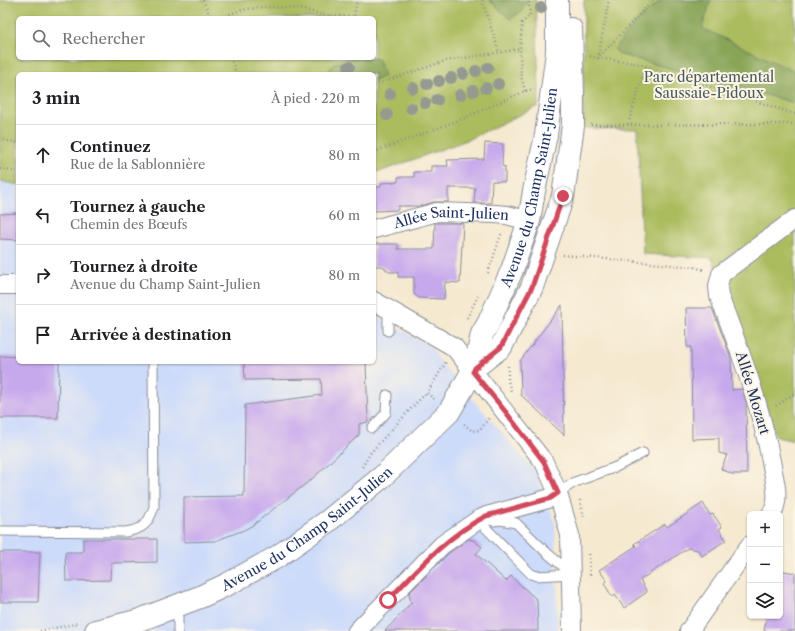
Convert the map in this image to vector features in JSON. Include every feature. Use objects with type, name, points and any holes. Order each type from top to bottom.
[{"type":"main road","name":"Avenue du Champ Saint-Julien","points":[[91,626],[137,621],[178,606],[228,584],[277,556],[328,521],[396,464],[449,412],[474,370],[482,334],[490,320],[512,270],[529,220],[546,135],[557,52],[557,0]]},
{"type":"main road","name":"Avenue du Champ Saint-Julien","points":[[474,370],[501,347],[526,301],[563,196],[573,126],[571,0]]},
{"type":"street","name":"Allée Saint-Julien","points":[[376,228],[437,212],[507,215],[529,220]]},
{"type":"street","points":[[720,274],[795,219]]},
{"type":"street","name":"Allée Mozart","points":[[720,274],[718,286],[719,296],[744,362],[761,413],[776,491],[776,506],[773,511]]},
{"type":"street","points":[[0,285],[16,285]]},
{"type":"street","points":[[381,305],[454,347],[474,370],[544,462],[558,493],[570,535],[572,631]]},
{"type":"street","points":[[358,631],[442,545],[486,516],[551,498],[558,493]]},
{"type":"street","points":[[689,631],[749,547]]},
{"type":"lane","points":[[381,305],[388,331]]},
{"type":"lane","points":[[0,531],[125,532],[136,530],[144,526],[150,518],[154,506],[153,364]]},
{"type":"lane","points":[[372,428],[386,413],[387,395]]},
{"type":"lane","points":[[558,493],[575,482],[616,468],[643,453]]},
{"type":"lane","points":[[480,521],[501,520],[516,523],[547,554],[572,574]]},
{"type":"lane","points":[[480,521],[531,574],[537,576],[572,574]]},
{"type":"lane","points":[[178,606],[178,631]]},
{"type":"path","points":[[202,0],[210,16]]},
{"type":"path","points":[[354,16],[357,0]]},
{"type":"path","points":[[482,0],[499,52]]},
{"type":"path","points":[[525,91],[521,76],[520,49],[522,23],[530,14],[529,0]]},
{"type":"path","points":[[598,58],[609,0]]},
{"type":"path","points":[[598,58],[653,0]]},
{"type":"path","points":[[224,16],[242,10],[262,7],[296,8],[324,15],[339,16]]},
{"type":"path","points":[[376,84],[445,61],[520,49]]},
{"type":"path","points":[[586,55],[646,66],[795,114]]},
{"type":"path","points":[[231,60],[236,72]]},
{"type":"path","points":[[628,124],[646,66]]},
{"type":"path","points":[[376,151],[462,119],[525,91],[536,89]]},
{"type":"path","points":[[587,124],[795,124]]},
{"type":"path","points":[[0,139],[16,143]]},
{"type":"path","points":[[0,169],[16,172]]},
{"type":"path","points":[[544,253],[694,267],[720,274]]},
{"type":"path","points":[[360,471],[371,452],[427,393]]},
{"type":"path","points":[[761,413],[772,409],[795,393]]},
{"type":"path","points":[[465,425],[472,431],[480,430],[489,418]]},
{"type":"path","points":[[40,631],[91,626]]},
{"type":"shaded area","points":[[0,181],[16,185],[16,364],[376,364],[376,315],[432,348],[441,363],[536,472],[555,523],[558,631],[0,631]]},
{"type":"green space","points":[[0,0],[536,0],[539,94],[538,106],[467,140],[382,171],[376,172],[376,72],[16,72],[16,185],[0,181]]},
{"type":"green space","points":[[489,0],[528,0],[521,12],[510,19]]},
{"type":"green space","name":"Parc départemental Saussaie-Pidoux","points":[[584,0],[795,0],[795,441],[776,437],[746,347],[712,258],[643,254],[637,129],[583,128]]},
{"type":"green space","points":[[662,0],[711,0],[702,28],[795,72],[795,103],[618,54],[615,49],[625,35],[642,16]]},
{"type":"green space","points":[[376,59],[379,60],[384,76],[376,80],[376,72],[328,72],[335,63],[346,60]]},
{"type":"building","points":[[485,143],[503,144],[502,166],[505,167],[505,182],[492,181],[491,203],[474,203],[475,188],[448,188],[448,202],[434,202],[420,206],[398,206],[398,210],[376,211],[376,187],[381,187],[381,183],[398,182],[398,177],[414,177],[414,172],[431,172],[431,166],[448,166],[447,160],[484,159]]},
{"type":"building","points":[[16,213],[16,240],[0,239],[0,214]]},
{"type":"building","points":[[435,223],[463,223],[460,283],[445,282],[444,299],[419,298],[414,294],[414,277],[398,277],[398,272],[389,272],[382,266],[376,266],[376,244],[398,244],[398,249],[434,249]]},
{"type":"building","points":[[562,305],[564,435],[521,395],[520,361]]},
{"type":"building","points":[[686,308],[712,308],[725,342],[731,359],[732,390],[742,389],[746,402],[747,474],[732,474],[721,469],[727,455],[719,453],[719,438],[692,439],[691,347],[687,347]]},
{"type":"building","points":[[0,356],[16,357],[16,364],[59,364],[58,418],[0,418]]},
{"type":"building","points":[[244,364],[366,364],[368,422],[359,424],[359,435],[312,479],[253,525],[215,541],[184,542],[184,497],[244,496],[245,405],[322,395],[321,379],[245,380]]},
{"type":"building","points":[[703,503],[710,515],[713,514],[722,527],[719,529],[726,540],[702,556],[698,550],[688,548],[640,580],[647,592],[624,608],[615,595],[612,597],[604,583],[607,581],[599,570],[636,546],[634,544],[665,524],[667,527]]},
{"type":"building","points":[[83,539],[157,539],[157,562],[111,563],[110,580],[66,581],[65,552],[83,552]]},
{"type":"building","points":[[468,539],[473,540],[482,547],[476,554],[506,581],[511,576],[537,600],[538,631],[385,631],[411,603],[409,593],[449,553]]},
{"type":"building","points":[[0,552],[40,552],[38,602],[0,602]]},
{"type":"building","points":[[783,571],[795,573],[795,631],[764,631],[766,619],[783,619]]},
{"type":"route","points":[[388,600],[442,545],[478,520],[486,516],[551,498],[558,493],[544,462],[473,372],[475,368],[501,347],[526,301],[563,196]]}]
